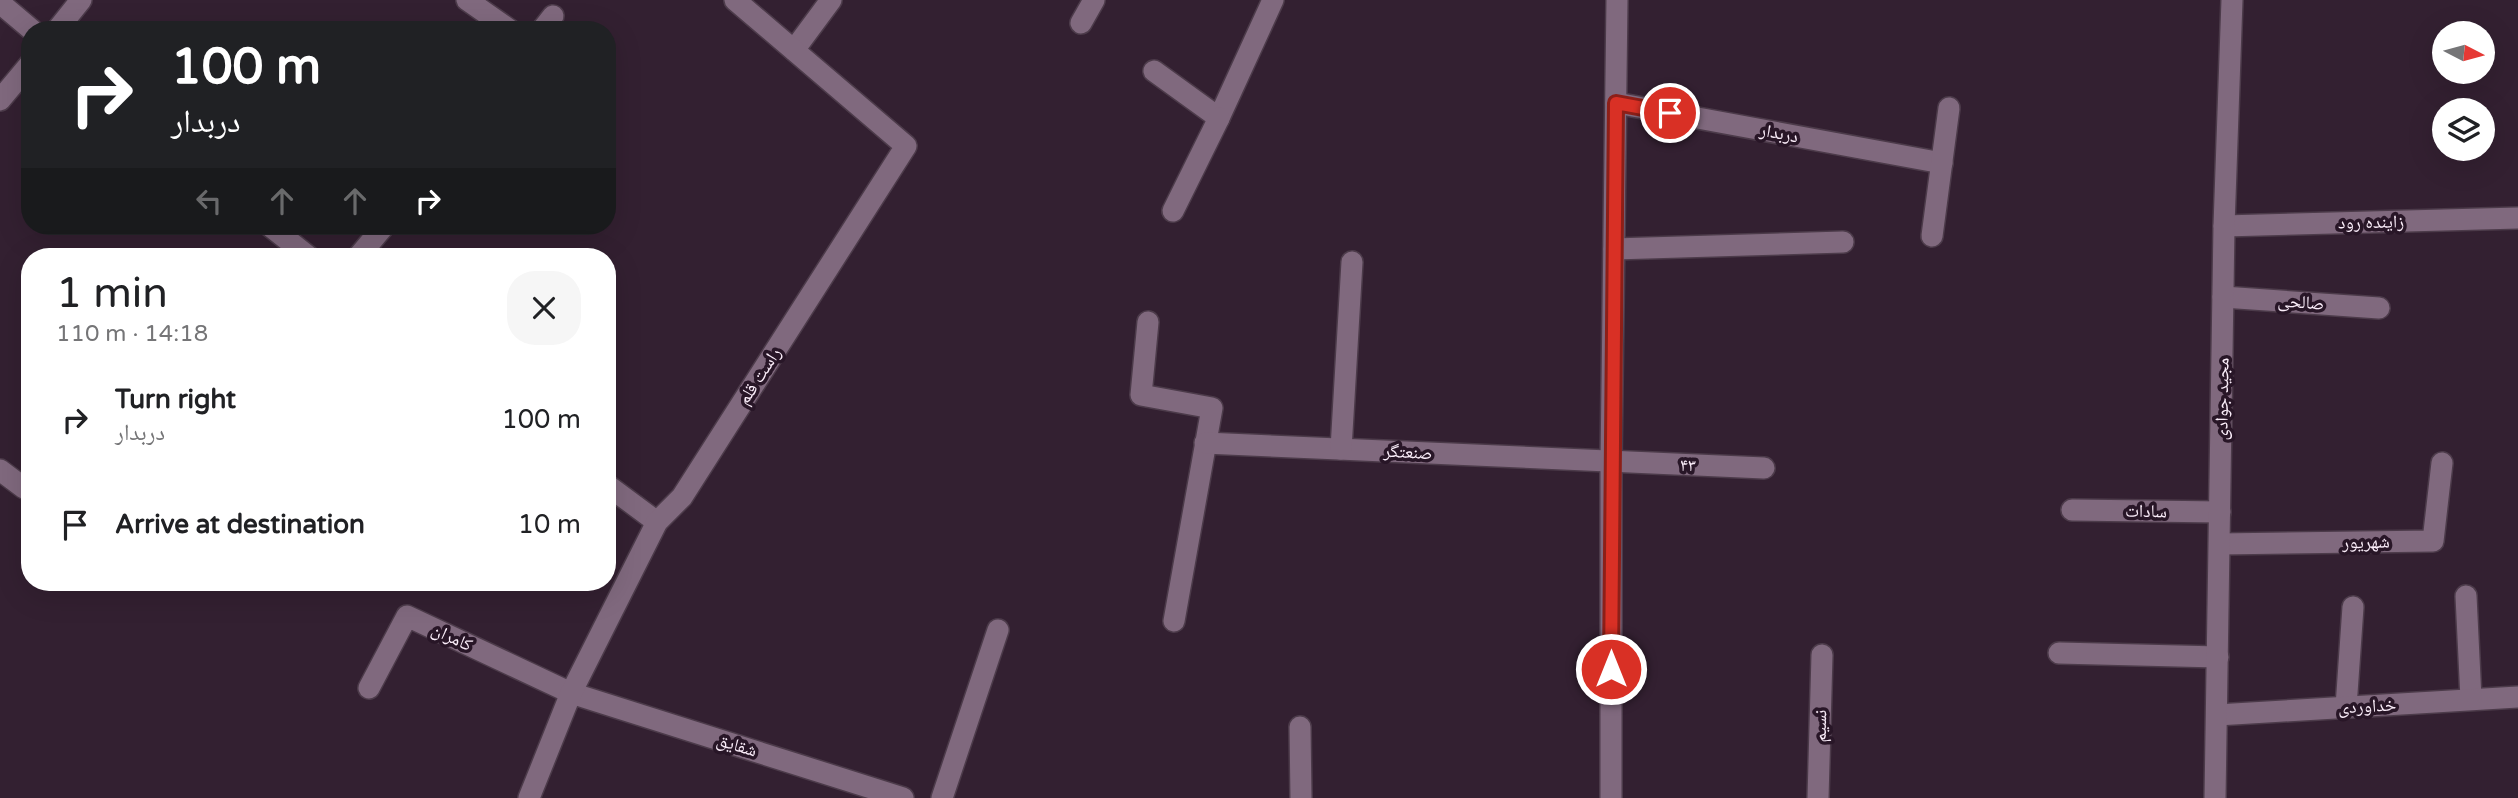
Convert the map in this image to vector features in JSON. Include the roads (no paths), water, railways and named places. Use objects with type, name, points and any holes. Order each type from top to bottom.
[{"type":"street","points":[[64,21],[81,0]]},
{"type":"street","points":[[467,0],[497,21]]},
{"type":"street","points":[[735,0],[794,50],[831,0]]},
{"type":"street","points":[[1081,23],[1094,0]]},
{"type":"street","points":[[1173,211],[1273,0]]},
{"type":"street","points":[[1611,798],[1611,462],[1617,0]]},
{"type":"street","name":"مجید جوادی","points":[[2215,798],[2224,226],[2232,0]]},
{"type":"street","points":[[0,4],[21,21]]},
{"type":"street","name":"راست قلم","points":[[529,798],[571,693],[657,522],[682,496],[906,146],[794,50]]},
{"type":"street","points":[[1154,71],[1219,118]]},
{"type":"street","points":[[0,100],[21,75]]},
{"type":"street","name":"دربدار","points":[[1616,103],[1942,163]]},
{"type":"street","points":[[1932,236],[1949,108]]},
{"type":"street","name":"زاینده رود","points":[[2224,226],[2518,218]]},
{"type":"street","points":[[281,235],[298,248]]},
{"type":"street","points":[[1614,249],[1843,242]]},
{"type":"street","points":[[1341,449],[1352,261]]},
{"type":"street","name":"صالحی","points":[[2224,297],[2379,308]]},
{"type":"street","points":[[1148,322],[1141,394],[1212,408],[1174,621]]},
{"type":"street","name":"صنعتگر","points":[[1205,443],[1611,462]]},
{"type":"street","name":"۴۳","points":[[1611,462],[1764,468]]},
{"type":"street","name":"شهریور","points":[[2220,544],[2433,541],[2442,463]]},
{"type":"street","points":[[0,470],[21,486]]},
{"type":"street","points":[[616,492],[657,522]]},
{"type":"street","name":"سادات","points":[[2073,510],[2220,512]]},
{"type":"street","points":[[2466,596],[2471,699]]},
{"type":"street","points":[[2346,707],[2353,607]]},
{"type":"street","name":"کامران","points":[[369,688],[407,616],[571,693]]},
{"type":"street","points":[[942,798],[998,630]]},
{"type":"street","points":[[2059,653],[2218,657]]},
{"type":"street","name":"نسیم","points":[[1818,798],[1822,655]]},
{"type":"street","name":"شقایق","points":[[571,693],[903,798]]},
{"type":"street","name":"خداوردی","points":[[2217,715],[2518,697]]},
{"type":"street","points":[[1300,727],[1301,798]]}]
